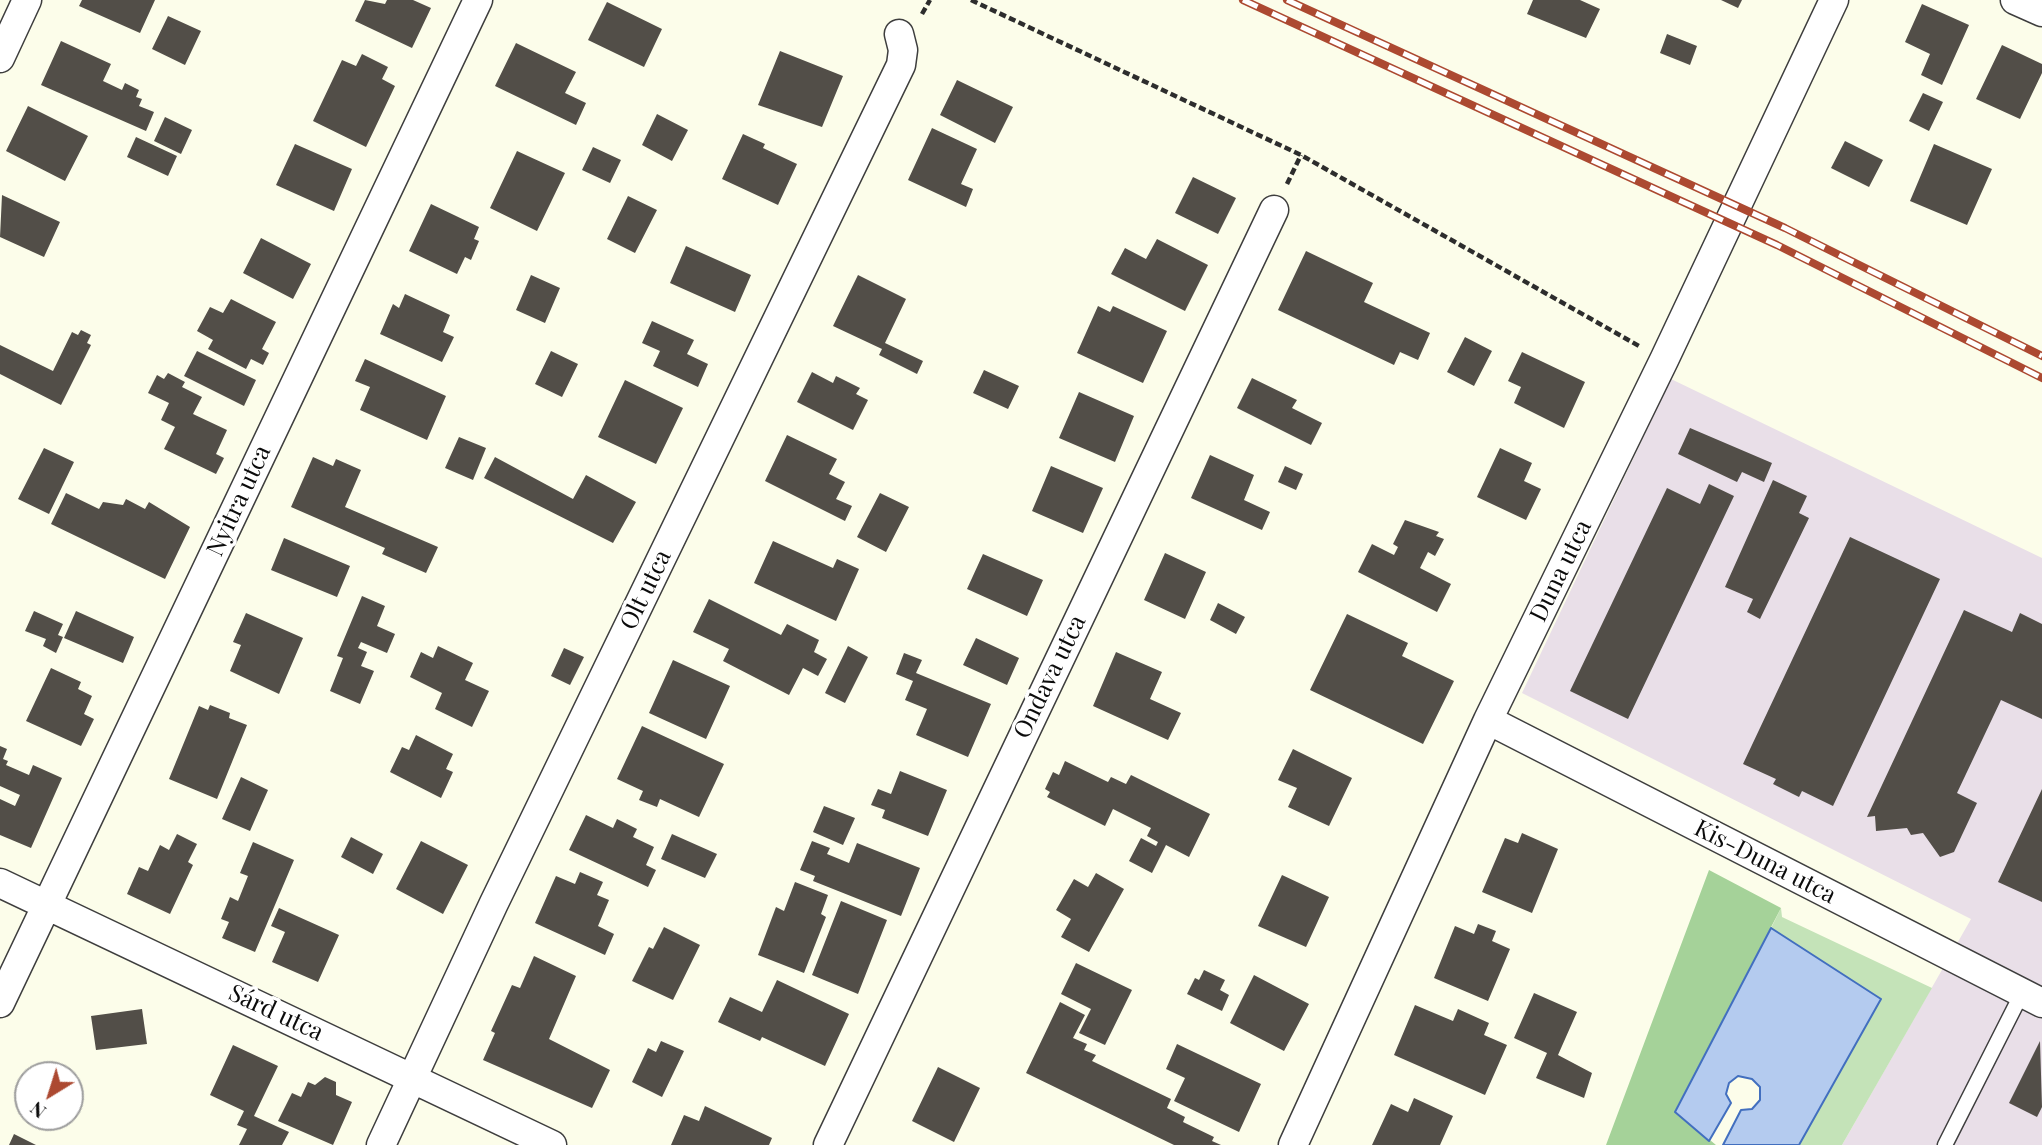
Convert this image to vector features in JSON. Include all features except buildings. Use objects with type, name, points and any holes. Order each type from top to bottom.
[{"type":"street","points":[[0,58],[27,0]]},
{"type":"street","name":"Nyitra utca","points":[[0,1003],[478,0]]},
{"type":"street","name":"Duna utca","points":[[1293,1145],[1488,720],[1664,360],[1834,0]]},
{"type":"street","points":[[2015,0],[2042,12]]},
{"type":"street","name":"Olt utca","points":[[381,1145],[901,65],[903,50],[899,34]]},
{"type":"street","name":"Ondava utca","points":[[828,1145],[1274,210]]},
{"type":"street","name":"Kis-Duna utca","points":[[1488,720],[2032,998]]},
{"type":"street","name":"Sárd utca","points":[[0,883],[552,1145]]},
{"type":"lane","points":[[1945,1145],[2032,998]]},
{"type":"path","points":[[971,0],[1301,155],[1534,289],[1664,360]]},
{"type":"shaded area","points":[[1671,379],[2042,558],[2042,1145],[1842,1145],[1971,919],[1522,693]]},
{"type":"green space","points":[[1709,870],[1781,908],[1675,1111],[1716,1145],[1606,1145]]},
{"type":"green space","points":[[1781,908],[1782,917],[1932,988],[1842,1145],[1799,1145],[1881,999],[1771,928]]},
{"type":"water","points":[[1771,928],[1881,999],[1799,1145],[1723,1145],[1741,1110],[1752,1109],[1760,1100],[1760,1087],[1752,1079],[1738,1076],[1729,1083],[1726,1094],[1731,1103],[1709,1141],[1675,1112]]},
{"type":"railway","points":[[1243,0],[1777,245],[2042,378]]},
{"type":"railway","points":[[1287,0],[1785,228],[2042,356]]}]
